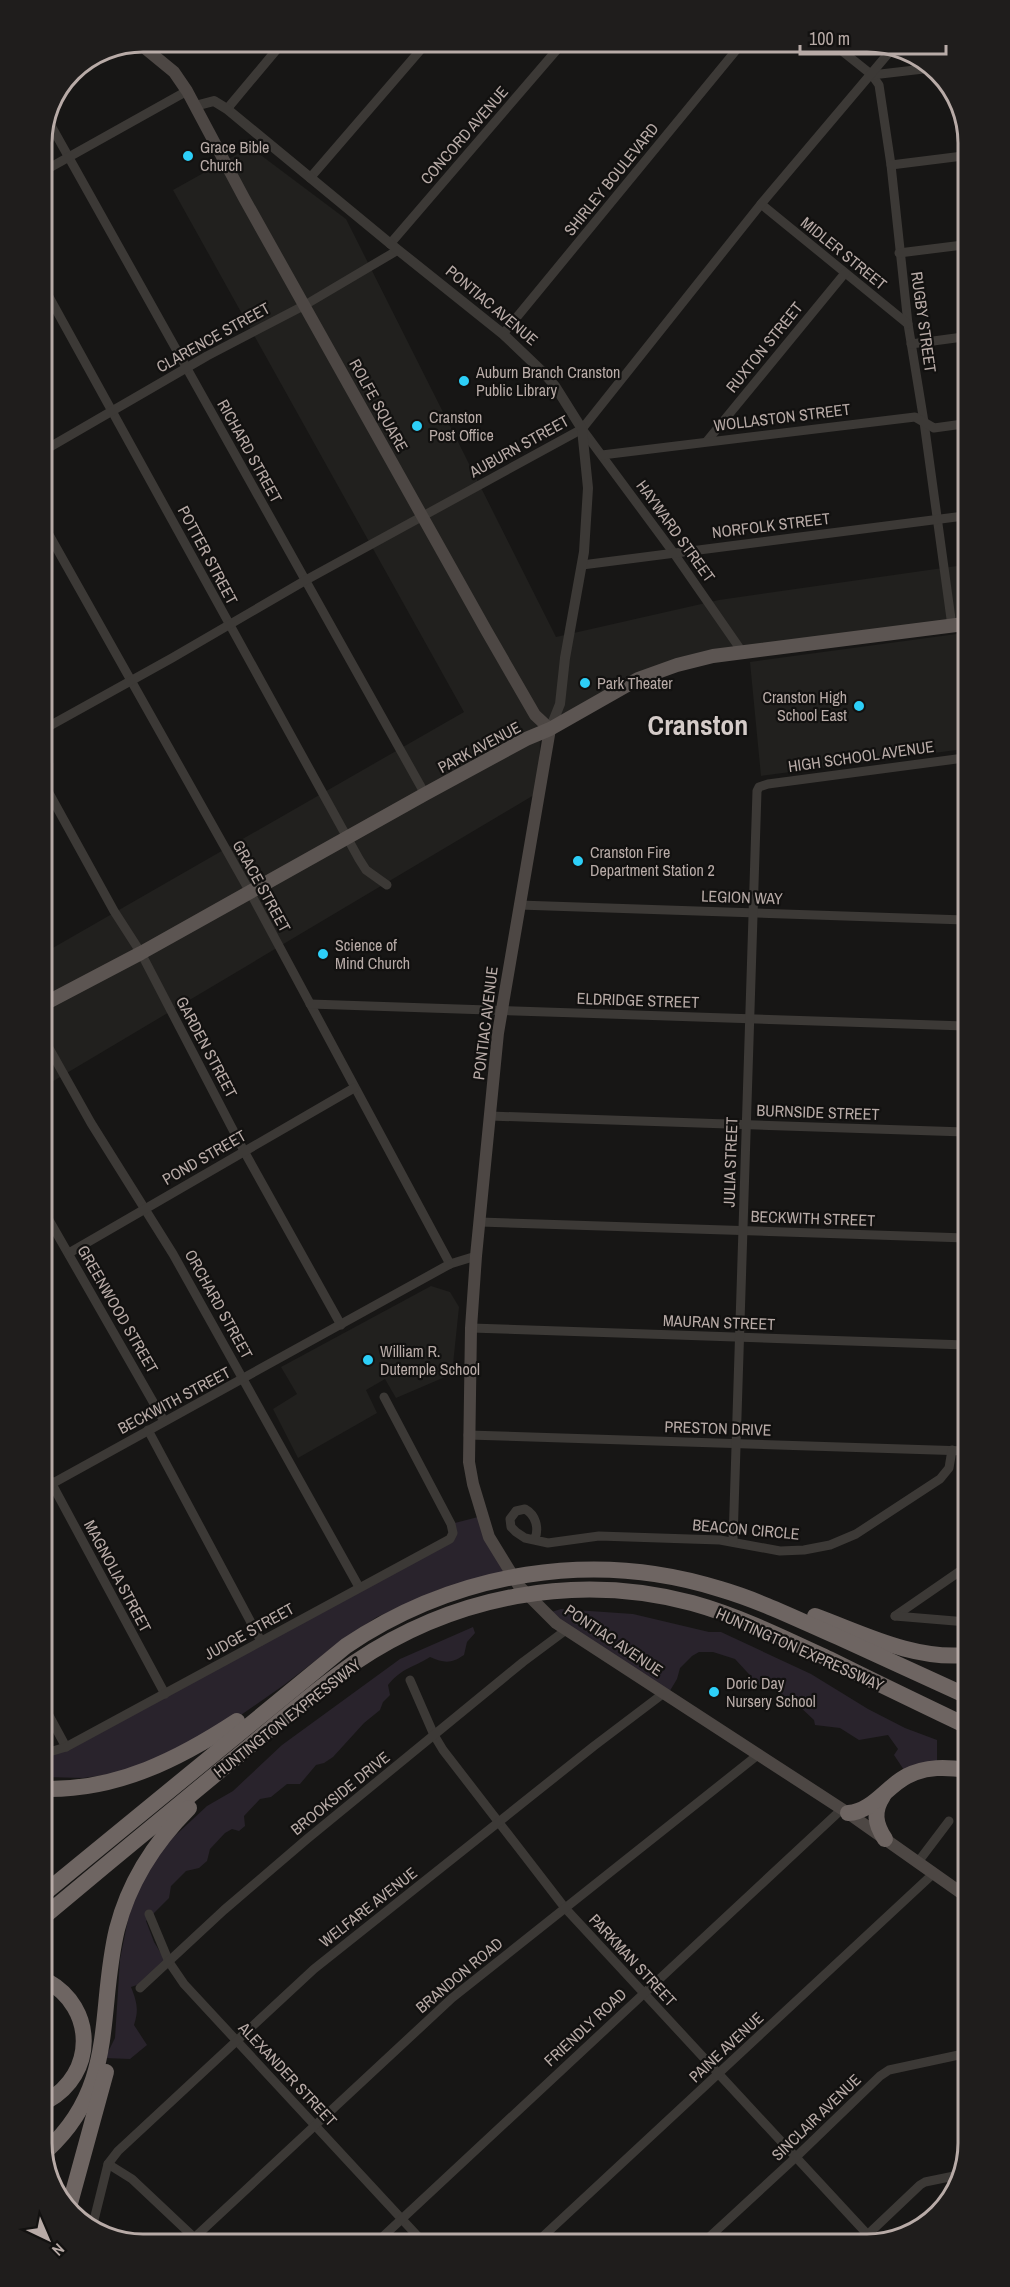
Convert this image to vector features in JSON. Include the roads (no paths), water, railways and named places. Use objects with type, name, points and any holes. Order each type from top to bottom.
[{"type":"highway","name":"HUNTINGTON EXPRESSWAY","points":[[53,1886],[317,1668],[361,1636],[407,1611],[448,1594],[499,1580],[543,1572],[595,1569],[648,1573],[701,1583],[783,1612],[958,1692]]},
{"type":"highway","points":[[701,1583],[769,1598],[914,1652],[958,1655]]},
{"type":"highway","name":"HUNTINGTON EXPRESSWAY","points":[[53,1909],[285,1717],[355,1663],[432,1620],[499,1599],[541,1592],[584,1589],[654,1595],[721,1612],[802,1647],[958,1722]]},
{"type":"highway","points":[[53,1789],[85,1787],[163,1764],[194,1749],[317,1668]]},
{"type":"highway","points":[[53,2144],[64,2134],[77,2115],[96,2075],[102,2048],[114,1945],[128,1895],[137,1876],[152,1851],[184,1813],[285,1717]]},
{"type":"highway","points":[[845,1811],[861,1811],[867,1808],[889,1788],[909,1775],[940,1767],[958,1769]]},
{"type":"highway","points":[[53,1779],[129,1775]]},
{"type":"highway","points":[[885,1839],[877,1825],[876,1813],[879,1802],[889,1788]]},
{"type":"highway","points":[[72,2199],[100,2100],[108,2061],[114,2002],[114,1945]]},
{"type":"highway","points":[[53,1985],[73,2003],[81,2019],[84,2037],[82,2056],[75,2074],[64,2089],[53,2097]]},
{"type":"main road","points":[[151,52],[174,72],[187,91]]},
{"type":"main road","name":"ROLFE SQUARE","points":[[187,91],[422,517],[535,715],[550,729]]},
{"type":"main road","name":"PARK AVENUE","points":[[53,999],[141,953],[526,739],[550,729],[638,679],[662,669],[713,656],[958,625]]},
{"type":"main road","name":"PONTIAC AVENUE","points":[[550,729],[502,1011],[476,1256],[471,1328],[469,1462],[472,1484],[489,1537],[519,1586],[561,1626],[845,1811],[958,1890]]},
{"type":"street","points":[[195,106],[213,101],[227,109],[275,52]]},
{"type":"street","points":[[310,178],[418,52]]},
{"type":"street","name":"CONCORD AVENUE","points":[[394,247],[555,53]]},
{"type":"street","name":"SHIRLEY BOULEVARD","points":[[504,334],[735,53]]},
{"type":"street","points":[[844,53],[872,75],[919,69]]},
{"type":"street","name":"AUBURN STREET","points":[[53,724],[306,580],[582,429],[760,204],[888,55]]},
{"type":"street","name":"RUGBY STREET","points":[[872,75],[879,85],[891,165],[908,324],[937,519],[958,625]]},
{"type":"street","points":[[53,166],[187,91]]},
{"type":"street","name":"PONTIAC AVENUE","points":[[227,109],[394,247],[504,334],[549,379],[582,429],[588,488],[582,565],[565,657],[560,704],[550,729]]},
{"type":"street","name":"RICHARD STREET","points":[[54,131],[425,794]]},
{"type":"street","points":[[891,165],[958,157]]},
{"type":"street","name":"MIDLER STREET","points":[[760,204],[908,324]]},
{"type":"street","points":[[899,253],[958,246]]},
{"type":"street","name":"CLARENCE STREET","points":[[53,445],[186,368],[305,304],[394,247]]},
{"type":"street","name":"RUXTON STREET","points":[[707,441],[845,273]]},
{"type":"street","name":"POTTER STREET","points":[[53,304],[366,870],[387,885]]},
{"type":"street","points":[[911,344],[958,338]]},
{"type":"street","name":"WOLLASTON STREET","points":[[602,455],[915,417],[934,428],[958,425]]},
{"type":"street","name":"HAYWARD STREET","points":[[582,429],[673,552],[743,653]]},
{"type":"street","name":"NORFOLK STREET","points":[[582,565],[958,517]]},
{"type":"street","name":"GRACE STREET","points":[[53,542],[250,892],[450,1264]]},
{"type":"street","name":"HIGH SCHOOL AVENUE","points":[[762,785],[958,759]]},
{"type":"street","name":"JULIA STREET","points":[[733,1541],[756,795],[762,785]]},
{"type":"street","name":"GARDEN STREET","points":[[53,800],[114,910],[141,953],[244,1151],[341,1325]]},
{"type":"street","name":"LEGION WAY","points":[[519,905],[958,920]]},
{"type":"street","name":"ELDRIDGE STREET","points":[[310,1004],[958,1026]]},
{"type":"street","name":"ORCHARD STREET","points":[[53,1055],[91,1124],[173,1254],[359,1587]]},
{"type":"street","name":"POND STREET","points":[[69,1253],[354,1088]]},
{"type":"street","name":"BURNSIDE STREET","points":[[490,1116],[958,1132]]},
{"type":"street","name":"BECKWITH STREET","points":[[480,1222],[958,1238]]},
{"type":"street","name":"GREENWOOD STREET","points":[[53,1226],[164,1421]]},
{"type":"street","name":"BECKWITH STREET","points":[[53,1483],[450,1264],[476,1256]]},
{"type":"street","name":"MAURAN STREET","points":[[471,1328],[958,1345]]},
{"type":"street","name":"JUDGE STREET","points":[[53,1751],[66,1747],[450,1539],[453,1533],[451,1524],[384,1396]]},
{"type":"street","points":[[148,1430],[261,1641]]},
{"type":"street","name":"PRESTON DRIVE","points":[[468,1435],[958,1450]]},
{"type":"street","name":"BEACON CIRCLE","points":[[535,1539],[558,1543],[599,1536],[733,1541],[780,1551],[823,1547],[850,1538],[940,1479],[949,1468],[952,1450]]},
{"type":"street","name":"MAGNOLIA STREET","points":[[53,1492],[165,1694]]},
{"type":"street","points":[[958,1573],[895,1616],[958,1621]]},
{"type":"street","name":"BROOKSIDE DRIVE","points":[[140,1988],[224,1910],[561,1626]]},
{"type":"street","name":"PARKMAN STREET","points":[[410,1680],[434,1735],[498,1823],[565,1908],[719,2074],[862,2234]]},
{"type":"street","name":"WELFARE AVENUE","points":[[108,2164],[118,2151],[314,1969],[664,1693]]},
{"type":"street","points":[[53,1723],[66,1747]]},
{"type":"street","name":"BRANDON ROAD","points":[[204,2234],[314,2124],[452,1998],[759,1754]]},
{"type":"street","name":"FRIENDLY ROAD","points":[[386,2234],[643,1993],[845,1811]]},
{"type":"street","points":[[918,1862],[949,1821]]},
{"type":"street","name":"PAINE AVENUE","points":[[546,2234],[934,1873]]},
{"type":"street","name":"ALEXANDER STREET","points":[[149,1914],[169,1962],[184,1984],[416,2234]]},
{"type":"street","name":"SINCLAIR AVENUE","points":[[713,2234],[880,2076],[889,2070],[958,2055]]},
{"type":"street","points":[[94,2220],[108,2164],[132,2179],[190,2234]]},
{"type":"street","points":[[868,2234],[925,2182],[951,2176]]},
{"type":"place","name":"Grace Bible Church","points":[[188,156]]},
{"type":"place","name":"Auburn Branch Cranston Public Library","points":[[464,381]]},
{"type":"place","name":"Cranston Post Office","points":[[417,426]]},
{"type":"place","name":"Park Theater","points":[[585,683]]},
{"type":"place","name":"Cranston High School East","points":[[859,706]]},
{"type":"place","name":"Cranston Fire Department Station 2","points":[[578,861]]},
{"type":"place","name":"Science of Mind Church","points":[[323,954]]},
{"type":"place","name":"William R. Dutemple School","points":[[368,1360]]},
{"type":"place","name":"Doric Day Nursery School","points":[[714,1692]]},
{"type":"district","name":"Cranston","points":[[698,725]]}]
